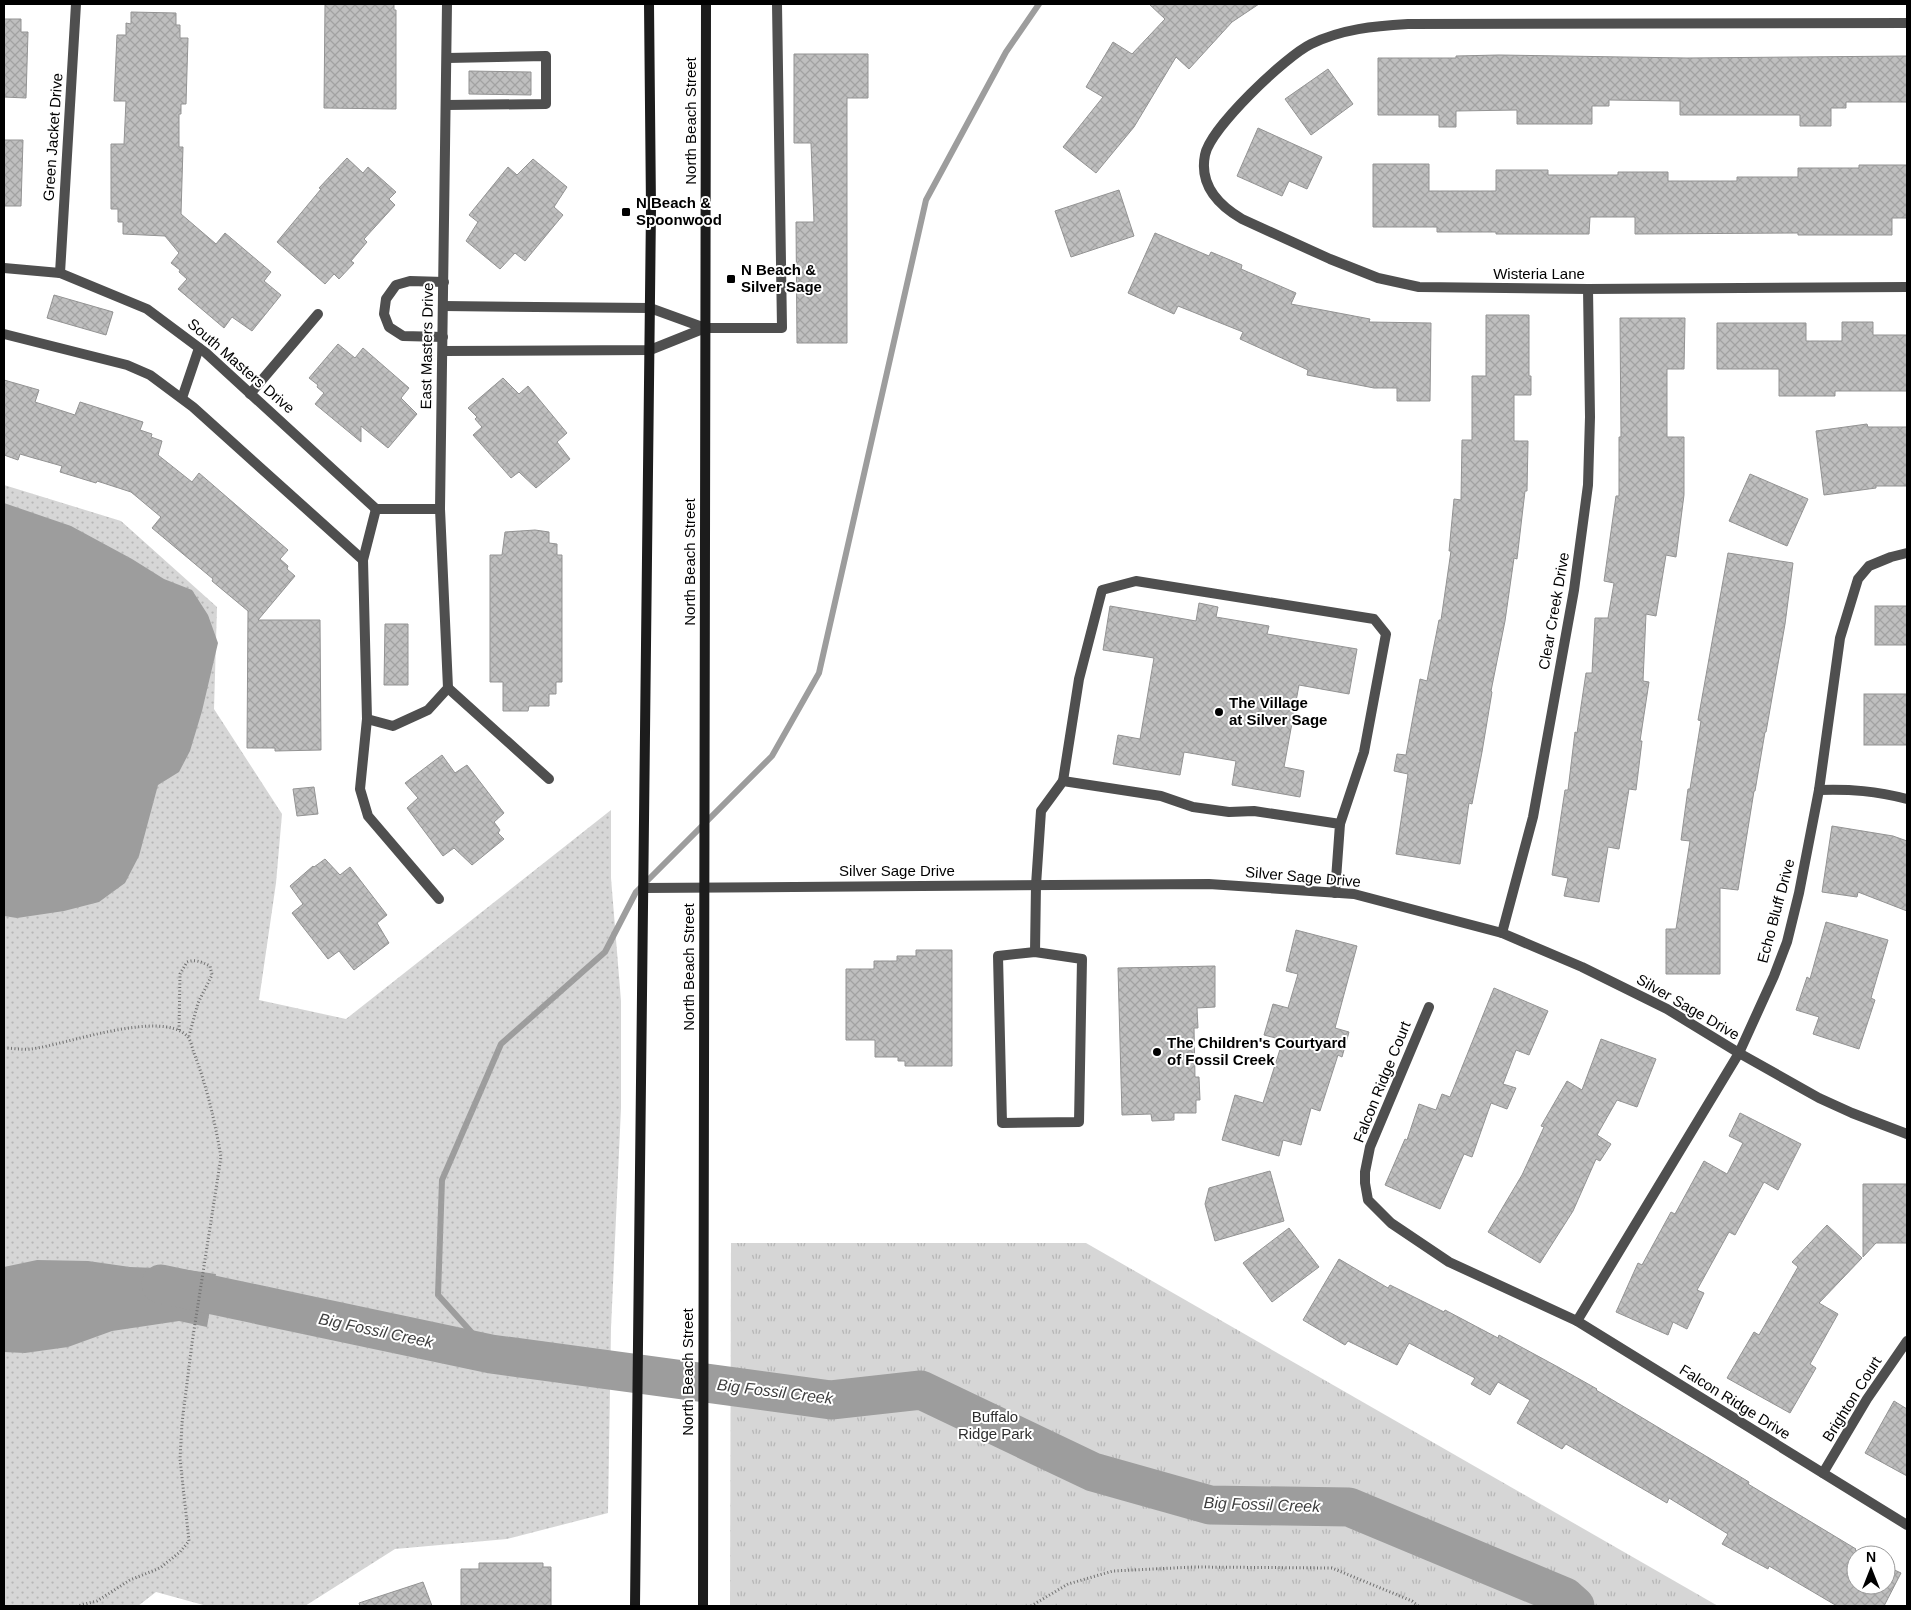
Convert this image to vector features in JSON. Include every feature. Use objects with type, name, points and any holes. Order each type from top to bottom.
[{"type":"main road","points":[[636,1606],[650,350],[649,4]]},
{"type":"main road","name":"North Beach Street","points":[[703,1606],[706,4]]},
{"type":"street","name":"Green Jacket Drive","points":[[60,273],[76,4]]},
{"type":"street","name":"East Masters Drive","points":[[447,4],[440,508],[448,688]]},
{"type":"street","points":[[443,306],[650,308],[706,328],[782,328],[777,4]]},
{"type":"street","name":"Wisteria Lane","points":[[1907,22],[1408,24],[1376,26],[1343,32],[1310,45],[1256,87],[1212,138],[1204,155],[1204,178],[1218,202],[1242,219],[1330,259],[1378,278],[1419,287],[1588,289],[1907,287]]},
{"type":"street","points":[[446,58],[546,56],[546,104],[446,105]]},
{"type":"street","name":"South Masters Drive","points":[[4,268],[60,273],[147,308],[199,348],[376,509]]},
{"type":"street","points":[[443,337],[403,336],[389,327],[384,314],[386,299],[396,285],[410,281],[444,282]]},
{"type":"street","name":"Clear Creek Drive","points":[[1502,933],[1533,817],[1574,590],[1588,485],[1590,417],[1588,289]]},
{"type":"street","points":[[250,394],[318,314]]},
{"type":"street","points":[[443,351],[650,350],[706,328]]},
{"type":"street","points":[[4,334],[127,365],[150,375],[182,398],[363,560]]},
{"type":"street","points":[[182,398],[199,348]]},
{"type":"street","points":[[439,899],[368,816],[360,789],[367,719],[363,560],[376,509],[440,508]]},
{"type":"street","name":"Echo Bluff Drive","points":[[1577,1321],[1739,1053],[1774,976],[1787,942],[1799,893],[1820,790],[1840,638],[1858,579],[1869,566],[1907,553]]},
{"type":"street","points":[[1035,952],[1036,885],[1041,811],[1063,781],[1079,679],[1102,590],[1136,581],[1374,619],[1386,634],[1364,752],[1340,824],[1335,893]]},
{"type":"street","points":[[367,719],[393,726],[428,710],[448,688],[550,779]]},
{"type":"street","points":[[1063,781],[1161,796],[1193,807],[1229,812],[1254,811],[1340,824]]},
{"type":"street","points":[[1820,790],[1849,789],[1880,792],[1907,799]]},
{"type":"street","name":"Silver Sage Drive","points":[[643,888],[1209,884],[1354,894],[1502,933],[1582,967],[1667,1009],[1739,1053],[1819,1098],[1907,1134]]},
{"type":"street","points":[[1035,952],[1082,959],[1080,1122],[1002,1123],[998,956],[1035,952]]},
{"type":"street","name":"Falcon Ridge Court","points":[[1429,1007],[1370,1146],[1365,1172],[1368,1200],[1391,1224],[1450,1262],[1546,1306]]},
{"type":"street","name":"Falcon Ridge Drive","points":[[1546,1306],[1577,1321],[1907,1525]]},
{"type":"street","name":"Brighton Court","points":[[1823,1473],[1868,1399],[1907,1341]]},
{"type":"path","points":[[77,1606],[97,1602],[130,1580],[160,1568],[180,1552],[189,1541],[180,1459],[182,1424],[192,1343],[221,1157],[204,1080],[188,1036],[198,1003],[212,975],[210,966],[200,961],[192,960],[187,962],[180,974],[178,1030]]},
{"type":"path","points":[[4,1048],[29,1049],[65,1043],[89,1035],[142,1026],[166,1027],[178,1030],[188,1036]]},
{"type":"path","points":[[1031,1606],[1068,1584],[1113,1571],[1204,1567],[1332,1568],[1412,1601],[1418,1606]]},
{"type":"green space","points":[[4,485],[121,521],[217,607],[214,709],[282,814],[276,883],[259,1000],[346,1019],[611,810],[611,878],[621,1001],[621,1108],[611,1328],[608,1513],[507,1539],[395,1549],[305,1606],[207,1606],[156,1592],[138,1606],[4,1606]]},
{"type":"green space","name":"Buffalo Ridge Park","points":[[731,1243],[1086,1243],[1718,1606],[730,1606]]},
{"type":"shaded area","points":[[4,503],[71,526],[132,559],[164,579],[192,590],[208,615],[218,643],[202,711],[190,751],[179,772],[158,785],[139,856],[125,883],[99,902],[64,911],[17,918],[4,916]]},
{"type":"shaded area","points":[[37,1260],[88,1261],[130,1267],[181,1269],[216,1274],[207,1327],[179,1321],[112,1331],[68,1347],[25,1353],[4,1352],[4,1267]]},
{"type":"building","points":[[325,4],[394,4],[394,10],[396,10],[396,109],[324,108]]},
{"type":"building","points":[[1149,4],[1259,4],[1232,22],[1189,69],[1176,57],[1134,127],[1096,173],[1063,147],[1103,97],[1086,87],[1113,42],[1132,54],[1165,19]]},
{"type":"building","points":[[131,12],[176,13],[176,25],[180,25],[180,38],[188,38],[186,104],[181,104],[181,114],[179,114],[179,147],[183,147],[181,214],[216,244],[225,233],[271,272],[264,281],[281,295],[252,331],[232,317],[224,328],[178,289],[187,279],[171,263],[179,253],[165,236],[123,234],[123,222],[118,222],[118,209],[111,209],[111,144],[124,144],[126,101],[114,101],[117,35],[126,35],[126,23],[131,24]]},
{"type":"building","points":[[4,19],[21,19],[21,32],[28,32],[26,98],[4,97]]},
{"type":"building","points":[[794,54],[868,54],[868,98],[847,98],[847,343],[797,343],[796,222],[814,222],[811,143],[794,143]]},
{"type":"building","points":[[1456,56],[1687,58],[1907,56],[1907,102],[1846,102],[1846,108],[1831,108],[1831,126],[1800,126],[1800,115],[1680,115],[1680,101],[1609,100],[1609,106],[1592,106],[1592,124],[1517,124],[1517,110],[1456,111],[1456,127],[1439,127],[1439,115],[1378,115],[1378,58],[1456,58]]},
{"type":"building","points":[[1328,69],[1353,104],[1311,135],[1285,99]]},
{"type":"building","points":[[469,71],[531,72],[531,95],[469,94]]},
{"type":"building","points":[[1258,128],[1322,157],[1307,189],[1289,181],[1282,196],[1237,176]]},
{"type":"building","points":[[4,140],[23,140],[21,206],[4,206]]},
{"type":"building","points":[[347,158],[363,173],[368,167],[396,192],[389,199],[395,205],[364,239],[367,242],[351,261],[354,263],[339,279],[334,274],[325,284],[277,242],[321,189],[319,188]]},
{"type":"building","points":[[533,159],[567,187],[554,207],[563,215],[525,261],[515,253],[500,269],[466,241],[478,222],[469,215],[508,167],[517,175]]},
{"type":"building","points":[[1373,164],[1429,164],[1429,191],[1496,191],[1496,170],[1548,170],[1548,175],[1618,175],[1618,172],[1668,172],[1668,181],[1737,181],[1737,177],[1798,177],[1798,168],[1859,168],[1859,165],[1907,165],[1907,218],[1892,218],[1892,235],[1798,235],[1798,233],[1635,234],[1635,217],[1590,217],[1589,234],[1496,234],[1496,232],[1437,232],[1437,227],[1373,227]]},
{"type":"building","points":[[1119,190],[1134,236],[1071,257],[1055,211]]},
{"type":"building","points":[[1155,233],[1209,256],[1211,252],[1242,265],[1241,269],[1296,293],[1291,304],[1370,319],[1369,322],[1431,323],[1430,401],[1397,401],[1397,388],[1374,388],[1307,375],[1308,370],[1240,339],[1243,332],[1178,306],[1174,314],[1128,293]]},
{"type":"building","points":[[54,295],[113,312],[106,335],[47,318]]},
{"type":"building","points":[[1486,315],[1529,315],[1529,376],[1531,376],[1531,395],[1514,395],[1514,441],[1528,441],[1527,491],[1525,491],[1517,559],[1514,558],[1482,752],[1472,804],[1469,803],[1460,864],[1396,854],[1408,774],[1394,771],[1397,754],[1406,755],[1420,679],[1427,681],[1439,620],[1441,620],[1451,551],[1449,551],[1454,499],[1461,500],[1462,440],[1472,440],[1472,376],[1486,376]]},
{"type":"building","points":[[1620,318],[1685,318],[1684,369],[1667,369],[1667,437],[1684,437],[1684,495],[1676,557],[1666,555],[1656,616],[1646,614],[1643,681],[1649,682],[1640,741],[1642,741],[1636,790],[1629,789],[1619,849],[1608,847],[1599,902],[1564,896],[1568,878],[1552,875],[1565,790],[1568,790],[1575,732],[1577,733],[1586,673],[1592,673],[1595,618],[1608,618],[1614,583],[1604,581],[1616,496],[1619,496],[1619,437],[1621,437]]},
{"type":"building","points":[[1842,322],[1873,322],[1873,335],[1907,335],[1907,391],[1835,391],[1835,396],[1779,396],[1779,369],[1717,369],[1717,323],[1806,323],[1806,341],[1842,341]]},
{"type":"building","points":[[338,344],[355,358],[363,348],[409,388],[401,398],[417,414],[388,448],[361,426],[361,442],[315,404],[324,393],[309,378]]},
{"type":"building","points":[[503,378],[519,394],[528,386],[567,433],[557,442],[570,459],[536,488],[519,472],[511,478],[473,435],[482,427],[475,419],[477,417],[468,408]]},
{"type":"building","points":[[4,380],[39,390],[35,402],[75,415],[80,402],[143,422],[140,430],[152,434],[151,437],[162,441],[158,455],[192,482],[199,473],[288,550],[280,559],[295,576],[258,620],[320,620],[321,750],[275,751],[275,748],[247,748],[248,611],[152,528],[161,517],[131,492],[60,472],[62,466],[20,454],[18,460],[4,455]]},
{"type":"building","points":[[1867,424],[1868,427],[1907,427],[1907,486],[1876,486],[1876,488],[1824,495],[1816,431]]},
{"type":"building","points":[[1750,474],[1808,499],[1787,546],[1729,521]]},
{"type":"building","points":[[535,530],[549,532],[549,543],[557,544],[557,555],[562,555],[562,682],[556,682],[556,694],[549,694],[549,706],[529,706],[528,711],[503,711],[503,682],[490,682],[490,555],[502,555],[505,532]]},
{"type":"building","points":[[1728,553],[1793,563],[1785,624],[1738,890],[1720,888],[1720,974],[1666,974],[1666,929],[1676,929],[1690,841],[1681,840],[1688,789],[1690,789],[1701,721],[1698,720]]},
{"type":"building","name":"The Village at Silver Sage","points":[[1199,603],[1218,607],[1216,617],[1269,626],[1267,634],[1357,649],[1349,694],[1299,685],[1284,767],[1304,771],[1300,797],[1232,785],[1236,761],[1184,752],[1180,775],[1113,764],[1118,735],[1140,739],[1154,658],[1103,650],[1110,606],[1196,621]]},
{"type":"building","points":[[1875,606],[1907,606],[1907,645],[1875,645]]},
{"type":"building","points":[[385,624],[408,624],[408,685],[384,685]]},
{"type":"building","points":[[1864,694],[1907,694],[1907,745],[1864,745]]},
{"type":"building","points":[[442,755],[455,773],[467,765],[504,813],[494,822],[500,830],[498,833],[504,839],[472,865],[454,848],[443,856],[407,808],[418,798],[405,783]]},
{"type":"building","points":[[314,787],[318,814],[297,816],[293,789]]},
{"type":"building","points":[[1832,826],[1893,836],[1907,841],[1907,911],[1858,892],[1857,897],[1822,892]]},
{"type":"building","points":[[325,859],[340,875],[350,867],[387,915],[377,923],[389,943],[354,970],[339,951],[328,959],[292,913],[303,904],[290,886],[313,866]]},
{"type":"building","points":[[1826,922],[1888,940],[1871,998],[1875,1000],[1859,1049],[1813,1034],[1819,1017],[1796,1010],[1807,977],[1810,979]]},
{"type":"building","points":[[1296,930],[1357,946],[1335,1028],[1349,1032],[1342,1057],[1338,1055],[1320,1111],[1311,1108],[1301,1145],[1283,1140],[1279,1156],[1222,1140],[1235,1095],[1263,1103],[1283,1040],[1264,1035],[1273,1004],[1288,1008],[1298,974],[1286,971]]},
{"type":"building","points":[[916,950],[952,950],[952,1066],[905,1066],[905,1061],[898,1061],[898,1057],[875,1057],[875,1040],[846,1040],[846,969],[874,969],[874,961],[897,961],[897,956],[916,956]]},
{"type":"building","name":"The Children's Courtyard of Fossil Creek","points":[[1215,966],[1215,1007],[1197,1008],[1198,1028],[1194,1028],[1195,1077],[1199,1077],[1200,1100],[1196,1100],[1196,1113],[1174,1113],[1174,1120],[1152,1121],[1151,1114],[1122,1115],[1118,968]]},
{"type":"building","points":[[1494,988],[1548,1011],[1529,1055],[1516,1050],[1503,1084],[1516,1088],[1507,1109],[1491,1103],[1472,1157],[1464,1154],[1440,1209],[1385,1185],[1405,1139],[1407,1140],[1419,1104],[1436,1110],[1442,1094],[1450,1097]]},
{"type":"building","points":[[1601,1039],[1656,1059],[1637,1107],[1617,1100],[1597,1135],[1611,1144],[1600,1161],[1596,1159],[1573,1211],[1540,1263],[1488,1232],[1522,1175],[1544,1127],[1541,1126],[1567,1081],[1582,1090]]},
{"type":"building","points":[[1740,1113],[1801,1144],[1778,1190],[1764,1182],[1735,1235],[1729,1232],[1697,1290],[1704,1293],[1687,1329],[1673,1322],[1668,1335],[1616,1312],[1638,1263],[1642,1265],[1671,1212],[1675,1214],[1704,1161],[1727,1174],[1743,1143],[1729,1136]]},
{"type":"building","points":[[1270,1171],[1284,1221],[1215,1241],[1205,1204],[1209,1188]]},
{"type":"building","points":[[1863,1184],[1907,1184],[1907,1243],[1876,1243],[1863,1257]]},
{"type":"building","points":[[1827,1225],[1862,1258],[1819,1303],[1838,1314],[1810,1364],[1816,1368],[1790,1413],[1727,1378],[1754,1332],[1759,1335],[1798,1267],[1792,1262]]},
{"type":"building","points":[[1289,1228],[1319,1267],[1272,1302],[1243,1263]]},
{"type":"building","points":[[1339,1259],[1388,1288],[1390,1285],[1444,1312],[1445,1310],[1498,1338],[1499,1335],[1597,1389],[1849,1545],[1846,1545],[1846,1595],[1890,1595],[1884,1606],[1837,1606],[1769,1566],[1768,1569],[1722,1544],[1728,1534],[1669,1498],[1667,1503],[1566,1444],[1562,1449],[1517,1423],[1530,1400],[1498,1382],[1490,1395],[1471,1384],[1475,1378],[1409,1343],[1397,1365],[1348,1341],[1345,1345],[1303,1320]]},
{"type":"building","points":[[1894,1401],[1907,1409],[1907,1476],[1865,1453]]},
{"type":"building","points":[[479,1563],[543,1563],[543,1567],[551,1567],[551,1606],[461,1606],[461,1569],[479,1569]]},
{"type":"building","points":[[1896,1571],[1901,1573],[1896,1583]]},
{"type":"building","points":[[423,1582],[432,1606],[360,1606],[359,1603]]},
{"type":"waterway","points":[[491,1354],[438,1295],[442,1180],[501,1044],[605,952],[636,892],[772,756],[819,673],[926,200],[1006,52],[1039,4]]},
{"type":"waterway","name":"Big Fossil Creek","points":[[161,1284],[491,1354],[831,1400],[921,1390],[1093,1472],[1210,1505],[1349,1507],[1565,1597],[1575,1606]]},
{"type":"place","name":"N Beach & Spoonwood","points":[[626,212]]},
{"type":"place","name":"N Beach & Silver Sage","points":[[731,279]]},
{"type":"place","name":"The Village at Silver Sage","points":[[1219,712]]},
{"type":"place","name":"The Children's Courtyard of Fossil Creek","points":[[1157,1052]]}]
